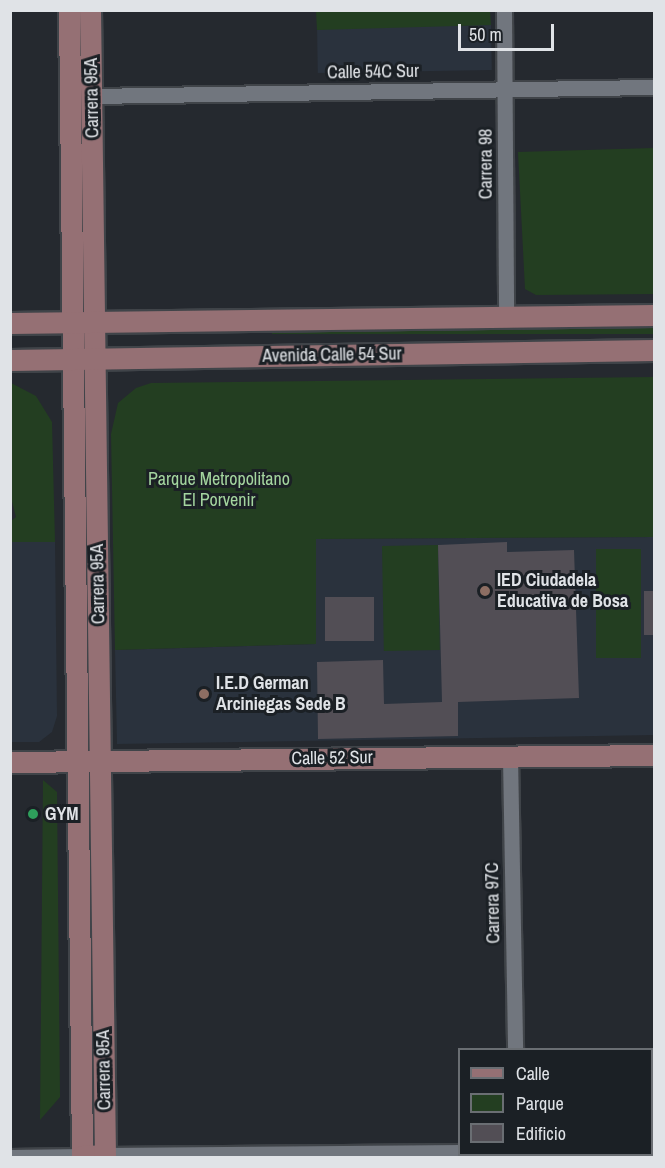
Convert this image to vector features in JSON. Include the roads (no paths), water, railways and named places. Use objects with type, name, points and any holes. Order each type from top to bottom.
[{"type":"street","name":"Carrera 95A","points":[[69,10],[82,1156]]},
{"type":"street","name":"Carrera 95A","points":[[90,10],[105,1156]]},
{"type":"street","name":"Carrera 98","points":[[504,10],[506,317]]},
{"type":"street","name":"Calle 54C Sur","points":[[92,96],[654,87]]},
{"type":"street","name":"Avenida Calle 54 Sur","points":[[10,323],[654,315]]},
{"type":"street","name":"Avenida Calle 54 Sur","points":[[10,360],[654,350]]},
{"type":"street","name":"Calle 52 Sur","points":[[10,762],[654,754]]},
{"type":"street","name":"Carrera 97C","points":[[510,756],[515,1048]]},
{"type":"street","points":[[10,1156],[458,1152]]},
{"type":"place","name":"IED Ciudadela Educativa de Bosa","points":[[485,591]]},
{"type":"place","name":"I.E.D German Arciniegas Sede B","points":[[204,694]]},
{"type":"place","name":"GYM","points":[[33,814]]},
{"type":"park label","name":"Parque Metropolitano El Porvenir","points":[[219,490]]}]
